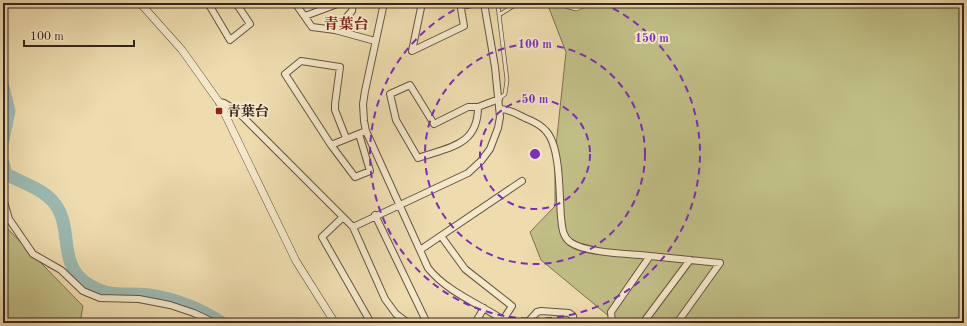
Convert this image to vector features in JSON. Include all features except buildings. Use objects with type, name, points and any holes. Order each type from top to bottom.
[{"type":"street","points":[[140,3],[185,55],[219,102],[296,261],[335,323]]},
{"type":"street","points":[[208,3],[230,40],[250,24],[236,3]]},
{"type":"street","points":[[295,3],[312,27],[335,30],[375,41]]},
{"type":"street","points":[[305,16],[340,3]]},
{"type":"street","points":[[335,30],[352,11],[353,3]]},
{"type":"street","points":[[384,3],[362,104],[366,131],[420,250],[433,274],[456,291],[506,322],[512,306],[465,269],[441,236]]},
{"type":"street","points":[[422,3],[412,51],[464,26],[460,5],[477,3]]},
{"type":"street","points":[[352,227],[468,173],[486,156],[498,128],[500,109],[484,3]]},
{"type":"street","points":[[346,138],[335,110],[340,67],[301,61],[285,74],[331,145],[355,177],[370,171],[359,134]]},
{"type":"street","points":[[478,106],[478,116],[475,130],[464,142],[418,158],[396,120],[390,94],[410,85],[434,124],[468,107],[478,106],[499,99]]},
{"type":"street","points":[[219,102],[224,103],[236,110],[352,227],[385,299],[396,314],[408,323]]},
{"type":"street","points":[[500,109],[508,110],[539,125],[551,138],[554,144],[558,176],[562,227],[566,238],[570,242],[586,249],[720,263],[676,323]]},
{"type":"street","points":[[331,145],[366,131]]},
{"type":"street","points":[[420,250],[522,181]]},
{"type":"street","points":[[3,198],[9,219],[33,254],[62,270],[84,291],[100,298],[139,300],[170,305],[194,313],[215,323]]},
{"type":"street","points":[[376,216],[426,323]]},
{"type":"street","points":[[343,217],[322,237],[371,323]]},
{"type":"street","points":[[612,323],[611,312],[650,256]]},
{"type":"street","points":[[643,323],[690,260]]},
{"type":"street","points":[[474,323],[484,308]]},
{"type":"street","points":[[527,323],[537,312],[541,311],[569,313],[574,316],[574,323]]},
{"type":"lane","points":[[499,15],[518,3]]},
{"type":"lane","points":[[555,3],[576,9],[590,3]]},
{"type":"lane","points":[[498,6],[506,84],[505,94],[499,99]]},
{"type":"shaded area","points":[[547,3],[964,3],[964,323],[617,323],[541,260],[530,232],[555,206],[555,155],[566,52]]},
{"type":"shaded area","points":[[3,224],[83,306],[80,323],[3,323]]},
{"type":"waterway","points":[[3,87],[9,111],[3,140]]},
{"type":"waterway","points":[[3,163],[6,174],[39,190],[55,204],[63,223],[71,265],[85,282],[101,291],[109,293],[139,294],[169,299],[205,313],[222,323]]},
{"type":"place","name":"青葉台","points":[[219,111]]},
{"type":"district","name":"青葉台","points":[[346,24]]}]
